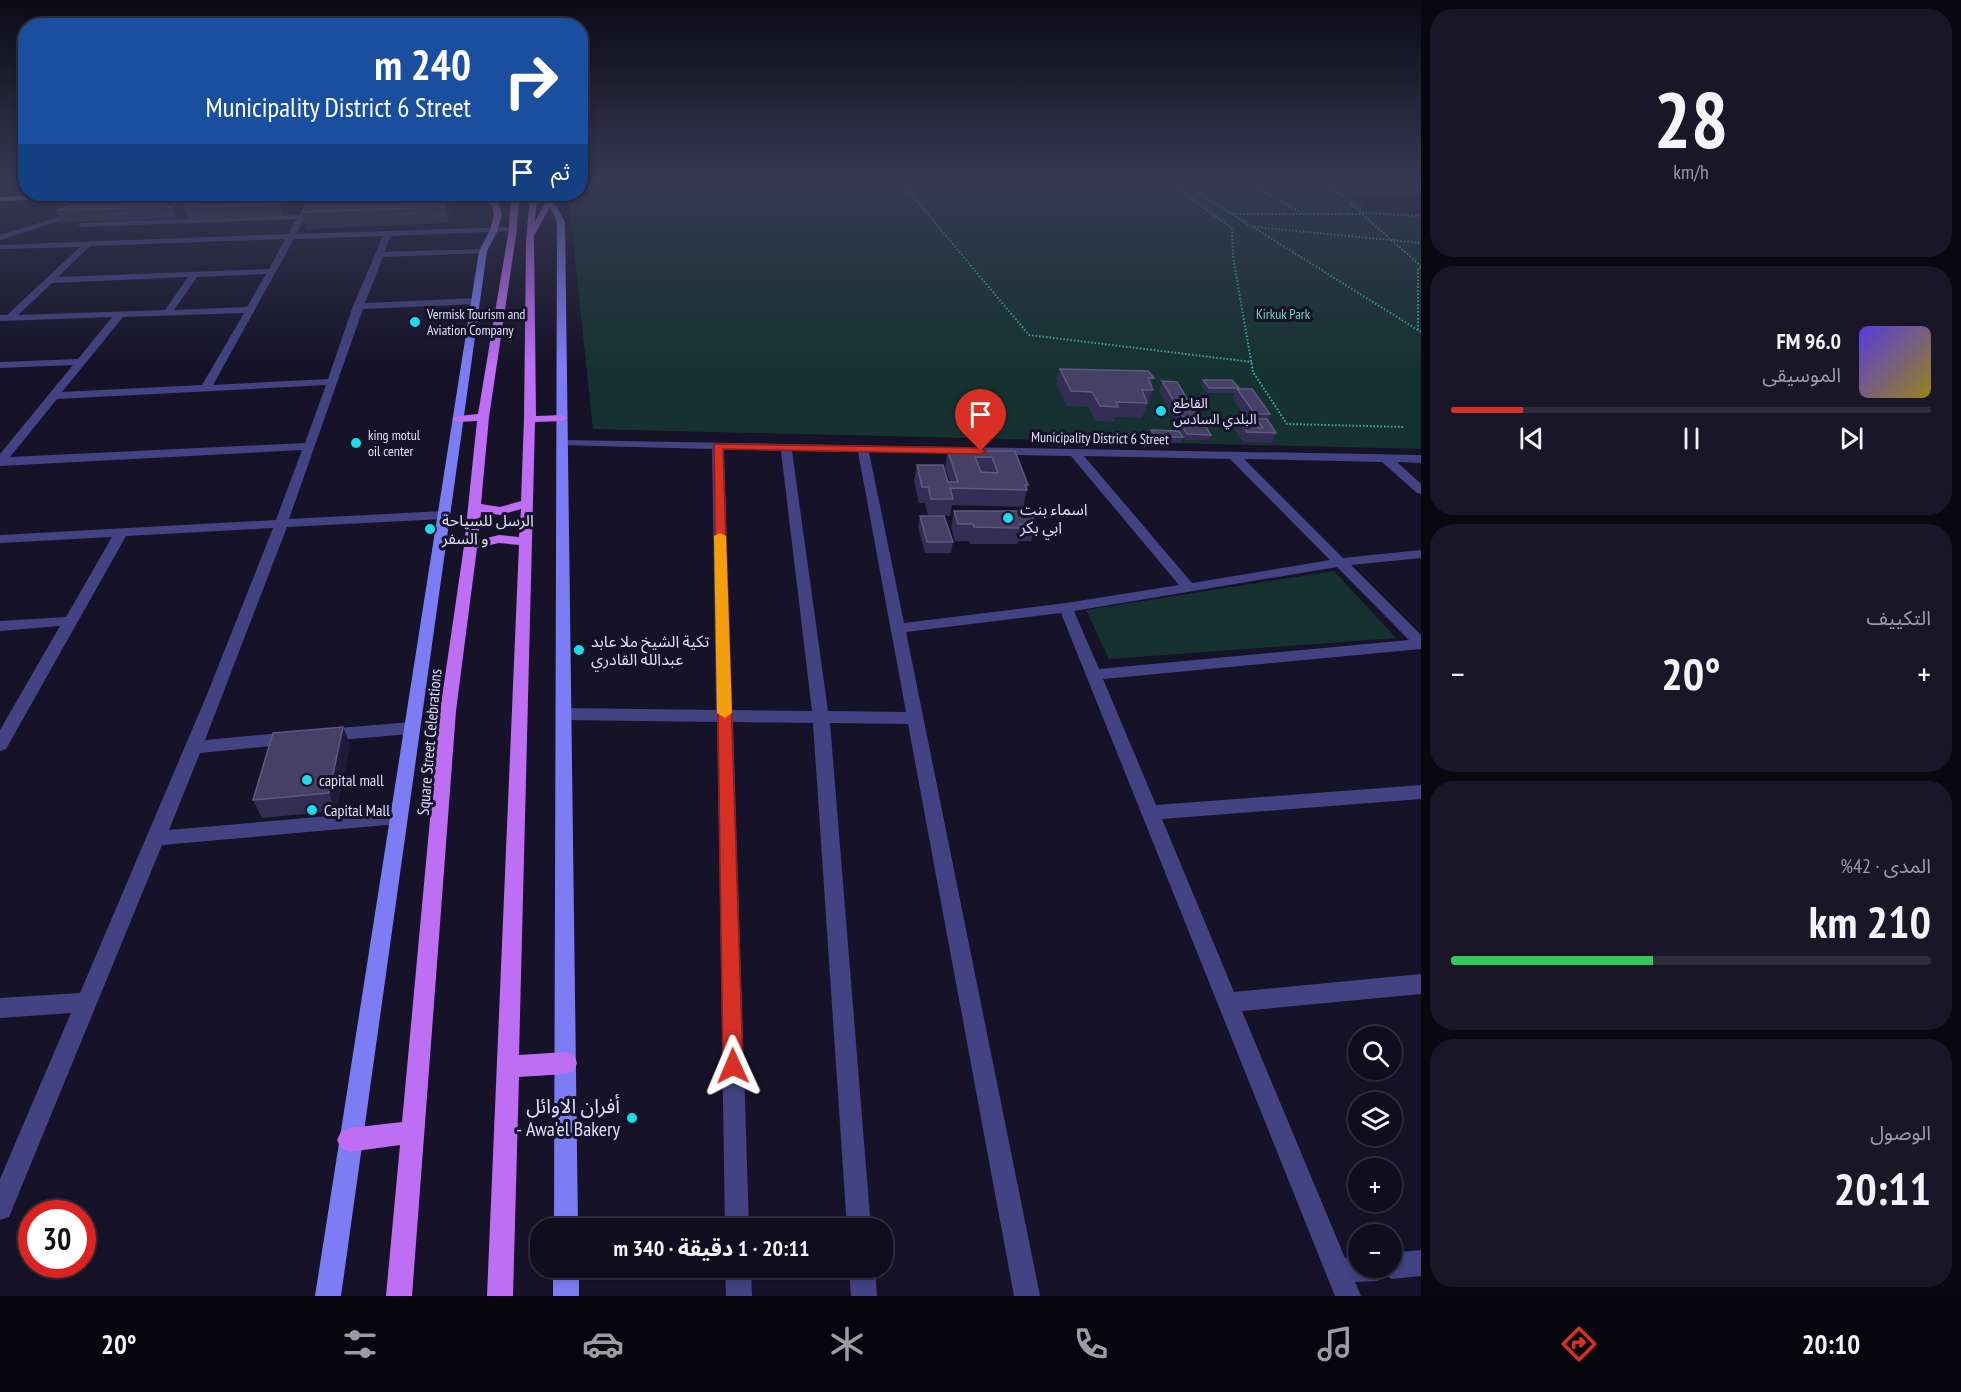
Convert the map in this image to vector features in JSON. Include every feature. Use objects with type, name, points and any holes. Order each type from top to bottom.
[{"type":"main road","points":[[328,1296],[349,1140],[474,309],[483,251],[487,243]]},
{"type":"main road","name":"Square Street Celebrations","points":[[399,1296],[448,711],[471,546],[483,417],[497,315],[510,243]]},
{"type":"main road","points":[[500,1296],[530,419],[530,243]]},
{"type":"main road","points":[[561,243],[566,1218]]},
{"type":"main road","points":[[474,309],[497,315]]},
{"type":"main road","points":[[458,418],[483,417]]},
{"type":"main road","points":[[530,419],[562,418]]},
{"type":"main road","points":[[474,507],[500,511],[527,503]]},
{"type":"main road","points":[[471,546],[499,539],[526,542]]},
{"type":"main road","points":[[508,1067],[566,1063]]},
{"type":"main road","points":[[349,1140],[413,1132]]},
{"type":"main road","points":[[566,1278],[566,1296]]},
{"type":"street","points":[[5,318],[51,280],[89,243]]},
{"type":"street","points":[[206,388],[287,243]]},
{"type":"street","points":[[0,1208],[86,1002],[158,838],[281,524],[358,306],[384,243]]},
{"type":"street","points":[[379,255],[483,251]]},
{"type":"street","points":[[51,280],[272,271]]},
{"type":"street","points":[[168,312],[195,274]]},
{"type":"street","points":[[358,306],[474,309]]},
{"type":"street","points":[[5,318],[250,310]]},
{"type":"street","points":[[1,462],[120,314]]},
{"type":"street","points":[[0,366],[82,362]]},
{"type":"street","points":[[54,396],[331,382]]},
{"type":"street","name":"Municipality District 6 Street","points":[[562,443],[1421,459]]},
{"type":"street","points":[[1,462],[308,446]]},
{"type":"street","points":[[718,446],[737,1218]]},
{"type":"street","points":[[786,447],[820,717],[858,1218]]},
{"type":"street","points":[[862,449],[1027,1296]]},
{"type":"street","points":[[1075,453],[1187,586]]},
{"type":"street","points":[[1234,456],[1342,562],[1421,644]]},
{"type":"street","points":[[1385,458],[1421,490]]},
{"type":"street","points":[[0,539],[443,515]]},
{"type":"street","points":[[0,745],[121,533]]},
{"type":"street","points":[[898,628],[1066,608],[1187,586],[1342,562],[1421,554]]},
{"type":"street","points":[[1066,608],[1348,1296]]},
{"type":"street","points":[[0,626],[71,621]]},
{"type":"street","points":[[1094,675],[1421,644]]},
{"type":"street","points":[[564,714],[915,718]]},
{"type":"street","points":[[193,747],[411,728]]},
{"type":"street","points":[[1150,813],[1421,792]]},
{"type":"street","points":[[158,838],[398,817]]},
{"type":"street","points":[[1228,1002],[1421,984]]},
{"type":"street","points":[[0,1008],[86,1002]]},
{"type":"street","points":[[1402,1265],[1421,1263]]},
{"type":"street","points":[[1338,1271],[1348,1270]]},
{"type":"street","points":[[738,1278],[739,1296]]},
{"type":"street","points":[[863,1278],[864,1296]]},
{"type":"path","points":[[953,243],[1029,335],[1252,362]]},
{"type":"path","points":[[1233,243],[1254,372],[1287,424],[1405,428]]},
{"type":"path","points":[[1279,243],[1419,331]]},
{"type":"path","points":[[1397,243],[1421,267],[1418,268],[1419,331]]},
{"type":"green space","name":"Kirkuk Park","points":[[573,243],[1421,243],[1421,449],[593,429]]},
{"type":"green space","points":[[1334,571],[1396,638],[1109,659],[1086,610]]},
{"type":"building","points":[[1060,369],[1148,371],[1154,378],[1148,378],[1153,390],[1142,390],[1147,403],[1116,402],[1118,407],[1100,406],[1092,392],[1071,391]]},
{"type":"building","points":[[1203,380],[1232,380],[1239,388],[1209,388]]},
{"type":"building","points":[[1162,381],[1177,382],[1199,418],[1183,417]]},
{"type":"building","points":[[1237,389],[1252,389],[1270,414],[1255,414]]},
{"type":"building","points":[[1238,418],[1252,418],[1258,428],[1263,428],[1256,419],[1267,419],[1276,433],[1247,432]]},
{"type":"building","points":[[1180,423],[1204,424],[1211,435],[1187,434]]},
{"type":"building","points":[[1151,430],[1179,431],[1183,437],[1155,437]]},
{"type":"building","points":[[948,451],[1015,451],[1028,485],[1025,485],[1027,490],[950,488],[953,499],[931,499],[928,487],[922,487],[917,465],[943,465],[948,482],[958,482]],"holes":[[[975,457],[992,457],[998,473],[981,472]]]},
{"type":"building","points":[[954,511],[1030,511],[1036,525],[1020,524],[1022,528],[974,527],[973,524],[958,524]]},
{"type":"building","points":[[920,516],[944,516],[953,542],[927,542]]},
{"type":"building","points":[[343,727],[329,793],[253,800],[273,733]]},
{"type":"slow traffic","points":[[720,536],[725,713]]},
{"type":"place","name":"Vermisk Tourism and Aviation Company","points":[[415,322]]},
{"type":"place","name":"القاطع البلدي السادس","points":[[1161,411]]},
{"type":"place","name":"king motul oil center","points":[[356,443]]},
{"type":"place","name":"اسماء بنت ابي بكر","points":[[1008,518]]},
{"type":"place","name":"الرسل للسياحة و السفر","points":[[430,529]]},
{"type":"place","name":"تكية الشيخ ملا عابد عبدالله القادري","points":[[579,650]]},
{"type":"place","name":"capital mall","points":[[307,780]]},
{"type":"place","name":"Capital Mall","points":[[312,810]]},
{"type":"place","name":"أفران الاوائل - Awa'el Bakery","points":[[632,1118]]},
{"type":"route","points":[[733,1066],[718,446],[981,451]]}]
